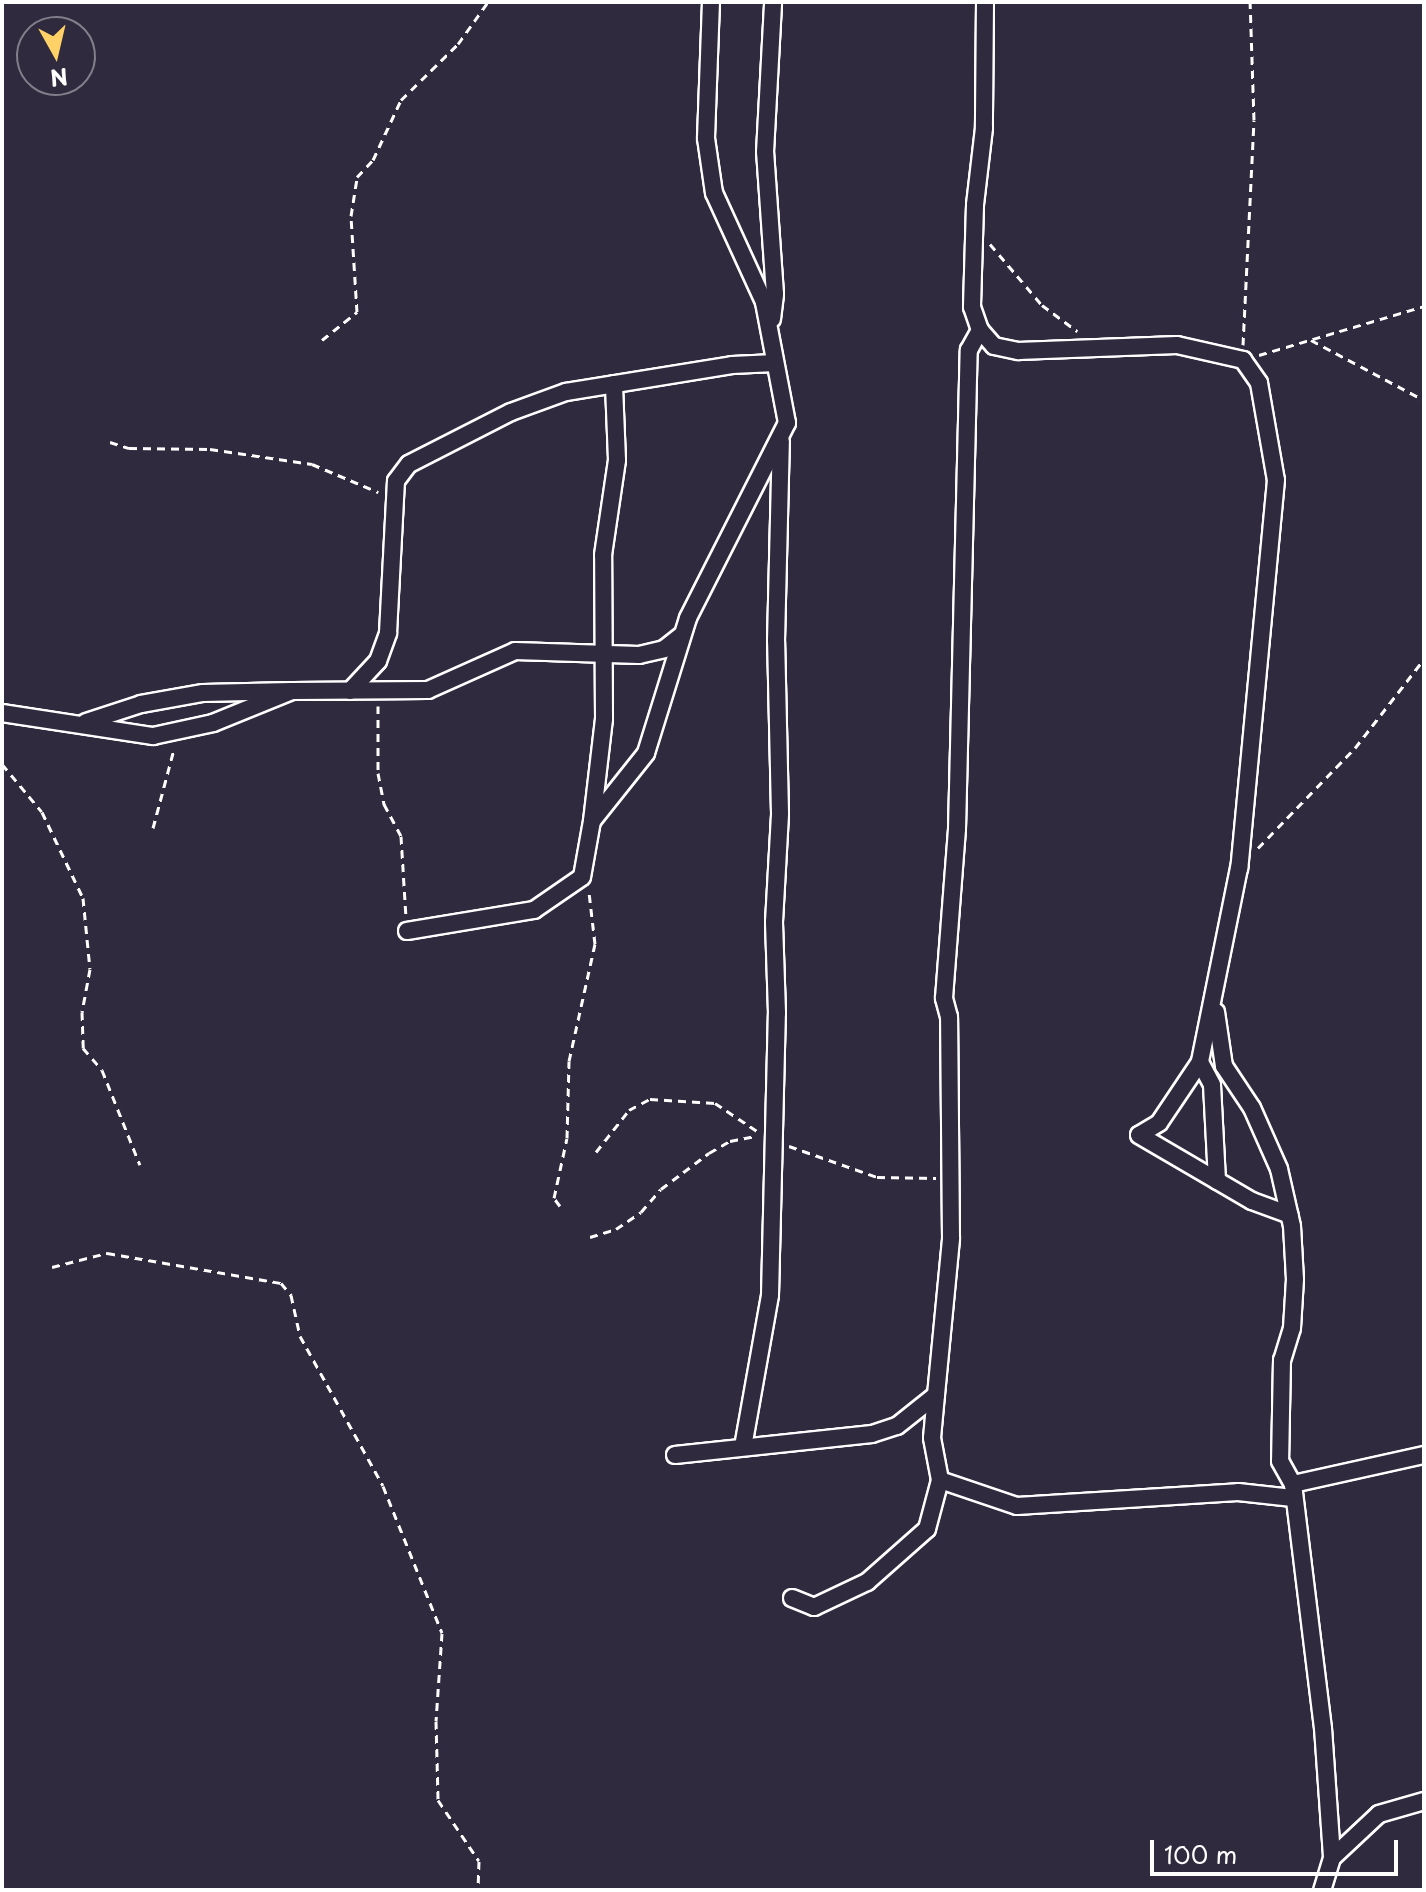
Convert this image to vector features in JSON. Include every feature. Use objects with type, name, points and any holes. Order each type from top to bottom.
[{"type":"street","points":[[711,2],[706,138],[714,193],[764,302],[786,407],[781,439],[776,641],[780,813],[770,1295],[743,1447]]},
{"type":"street","points":[[770,335],[775,294],[765,152],[773,2]]},
{"type":"street","points":[[985,2],[984,128],[972,307],[980,330],[994,346],[1018,351],[1177,345],[1243,360],[1259,383],[1276,480],[1239,868],[1215,1003],[1200,1062],[1159,1123],[1139,1135],[1217,1181],[1290,1215]]},
{"type":"street","points":[[792,1598],[814,1607],[867,1582],[902,1555],[927,1529],[940,1480],[932,1438],[951,1238],[949,1017],[944,998],[957,829],[969,350],[980,330]]},
{"type":"street","points":[[350,691],[378,661],[388,633],[396,481],[409,464],[444,443],[511,412],[566,392],[775,363]]},
{"type":"street","points":[[407,931],[534,910],[582,877],[604,719],[600,651],[603,555],[617,460],[614,384]]},
{"type":"street","points":[[592,821],[646,753],[682,635],[781,439]]},
{"type":"street","points":[[81,724],[141,704],[203,693],[428,690],[515,651],[600,651],[639,655],[664,649],[682,635]]},
{"type":"street","points":[[2,713],[153,736],[182,731],[292,691]]},
{"type":"street","points":[[1215,1003],[1224,1066],[1263,1132],[1290,1215],[1295,1279],[1292,1328],[1282,1360],[1280,1461],[1300,1513],[1332,1858],[1322,1890]]},
{"type":"street","points":[[1200,1062],[1212,1085],[1217,1181]]},
{"type":"street","points":[[675,1455],[872,1434],[897,1426],[936,1395]]},
{"type":"street","points":[[940,1480],[1017,1506],[1293,1491],[1424,1455]]},
{"type":"street","points":[[1332,1858],[1379,1814],[1424,1801]]},
{"type":"path","points":[[322,340],[357,312],[351,216],[357,177],[373,160],[401,100],[458,44],[488,2]]},
{"type":"path","points":[[1250,2],[1254,120],[1243,360],[1424,306]]},
{"type":"path","points":[[975,228],[1042,305],[1087,335]]},
{"type":"path","points":[[1309,338],[1424,400]]},
{"type":"path","points":[[110,442],[129,448],[210,449],[312,464],[394,503]]},
{"type":"path","points":[[1239,868],[1355,748],[1424,659]]},
{"type":"path","points":[[380,690],[378,773],[384,804],[401,836],[407,931]]},
{"type":"path","points":[[153,828],[182,731]]},
{"type":"path","points":[[2,764],[42,812],[83,898],[90,969],[82,1012],[83,1048],[102,1070],[140,1165]]},
{"type":"path","points":[[560,1206],[554,1198],[567,1138],[569,1061],[595,944],[585,864]]},
{"type":"path","points":[[596,1152],[629,1110],[650,1099],[715,1103],[763,1136]]},
{"type":"path","points":[[52,1267],[107,1253],[281,1283],[291,1295],[300,1336],[383,1486],[442,1633],[436,1721],[438,1800],[479,1861],[478,1890]]}]
